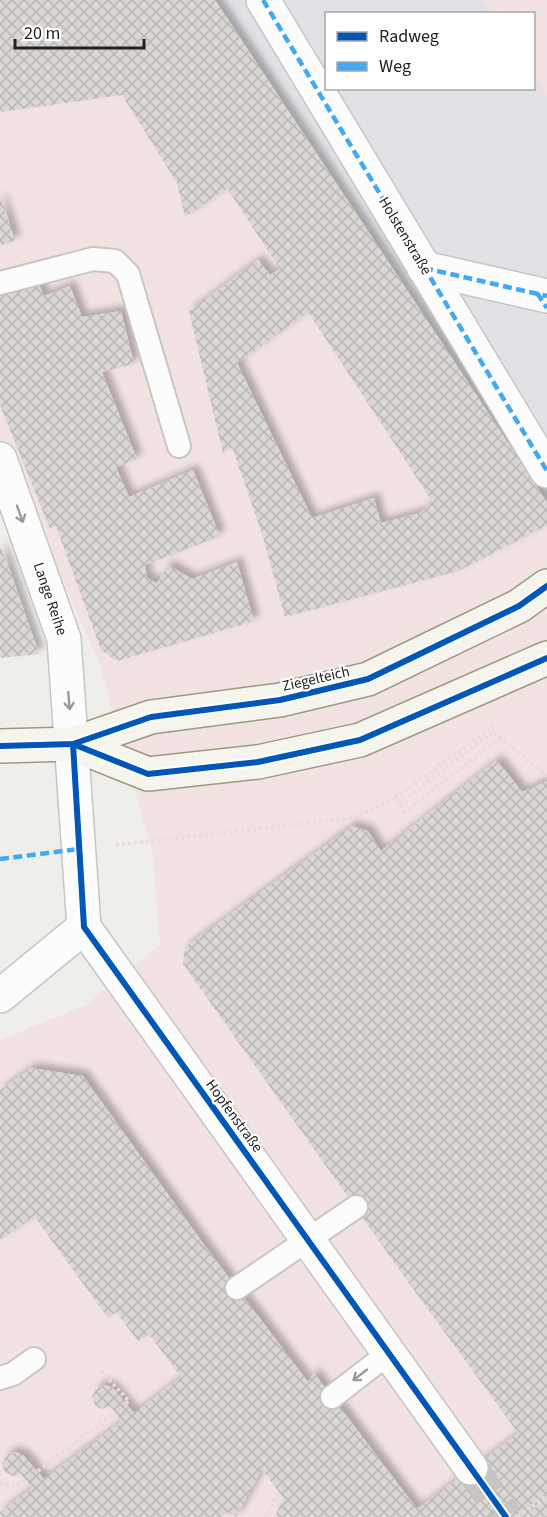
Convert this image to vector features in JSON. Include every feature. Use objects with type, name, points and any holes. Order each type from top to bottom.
[{"type":"main road","name":"Ziegelteich","points":[[0,746],[73,744],[151,717],[280,700],[368,679],[519,606],[547,586]]},
{"type":"main road","name":"Ziegelteich","points":[[73,744],[148,774],[258,762],[360,740],[547,658]]},
{"type":"street","name":"Holstenstraße","points":[[263,0],[547,471]]},
{"type":"street","points":[[424,268],[544,299]]},
{"type":"street","name":"Lange Reihe","points":[[0,459],[64,639],[73,744]]},
{"type":"street","points":[[0,996],[84,927],[73,744]]},
{"type":"street","name":"Hopfenstraße","points":[[84,927],[471,1468]]},
{"type":"lane","points":[[0,283],[93,259],[115,261],[128,274],[178,446]]},
{"type":"lane","points":[[237,1288],[356,1208]]},
{"type":"lane","points":[[332,1397],[389,1353]]},
{"type":"lane","points":[[0,1378],[13,1374],[34,1359]]},
{"type":"path","points":[[79,849],[352,818],[395,798],[500,722]]},
{"type":"path","points":[[399,804],[494,732],[546,775]]},
{"type":"path","points":[[395,798],[405,812],[501,738]]},
{"type":"path","points":[[101,1371],[129,1401],[126,1403]]},
{"type":"path","points":[[38,1471],[115,1412]]},
{"type":"path","points":[[0,1483],[16,1487],[26,1480]]},
{"type":"path","points":[[265,1517],[279,1492]]},
{"type":"path","points":[[518,1517],[547,1495]]},
{"type":"shaded area","points":[[0,0],[547,0],[547,1517],[0,1517],[0,1040],[86,1005],[160,945],[153,855],[99,661],[0,448]]},
{"type":"shaded area","points":[[215,0],[483,0],[491,12],[325,12],[325,90],[535,90],[535,78],[542,88],[547,96],[547,502]]},
{"type":"building","points":[[0,0],[215,0],[547,502],[547,525],[458,571],[285,617],[262,534],[232,447],[223,453],[189,311],[258,260],[270,275],[280,269],[227,188],[185,217],[177,183],[122,95],[0,112]],"holes":[[[308,312],[432,501],[420,513],[381,523],[374,498],[312,518],[237,363]]]},
{"type":"building","points":[[0,195],[15,240],[0,246]]},
{"type":"building","points":[[37,280],[44,296],[70,286],[82,317],[121,311],[134,364],[102,372],[137,459],[116,467],[129,497],[193,470],[220,536],[145,565],[147,578],[157,583],[168,565],[192,579],[237,562],[254,621],[117,661],[101,650],[56,526],[50,529],[0,405],[0,295]]},
{"type":"building","points":[[0,545],[9,568],[39,654],[0,658]]},
{"type":"building","points":[[497,760],[522,792],[547,781],[547,1517],[274,1517],[284,1499],[262,1469],[236,1517],[227,1512],[221,1517],[0,1517],[0,1512],[32,1488],[20,1473],[18,1476],[13,1476],[5,1472],[2,1463],[8,1454],[15,1452],[23,1455],[44,1479],[122,1421],[110,1406],[101,1409],[95,1405],[92,1396],[98,1387],[105,1385],[113,1388],[134,1413],[181,1377],[149,1334],[138,1341],[116,1312],[108,1318],[34,1216],[0,1240],[0,1090],[31,1068],[83,1076],[205,1246],[308,1382],[314,1373],[417,1509],[518,1433],[183,964],[185,947],[352,826],[368,831],[381,851]]},
{"type":"tunnel","points":[[471,1468],[506,1517]]},
{"type":"marked path","points":[[263,0],[547,471]]},
{"type":"marked path","points":[[424,268],[547,296]]},
{"type":"marked path","points":[[537,293],[547,308]]},
{"type":"marked path","points":[[0,859],[79,849]]},
{"type":"cycle path","points":[[0,746],[73,744],[151,717],[280,700],[368,679],[519,606],[547,586]]},
{"type":"cycle path","points":[[73,744],[148,774],[258,762],[360,740],[547,658]]},
{"type":"cycle path","points":[[73,744],[84,927],[506,1517]]}]
